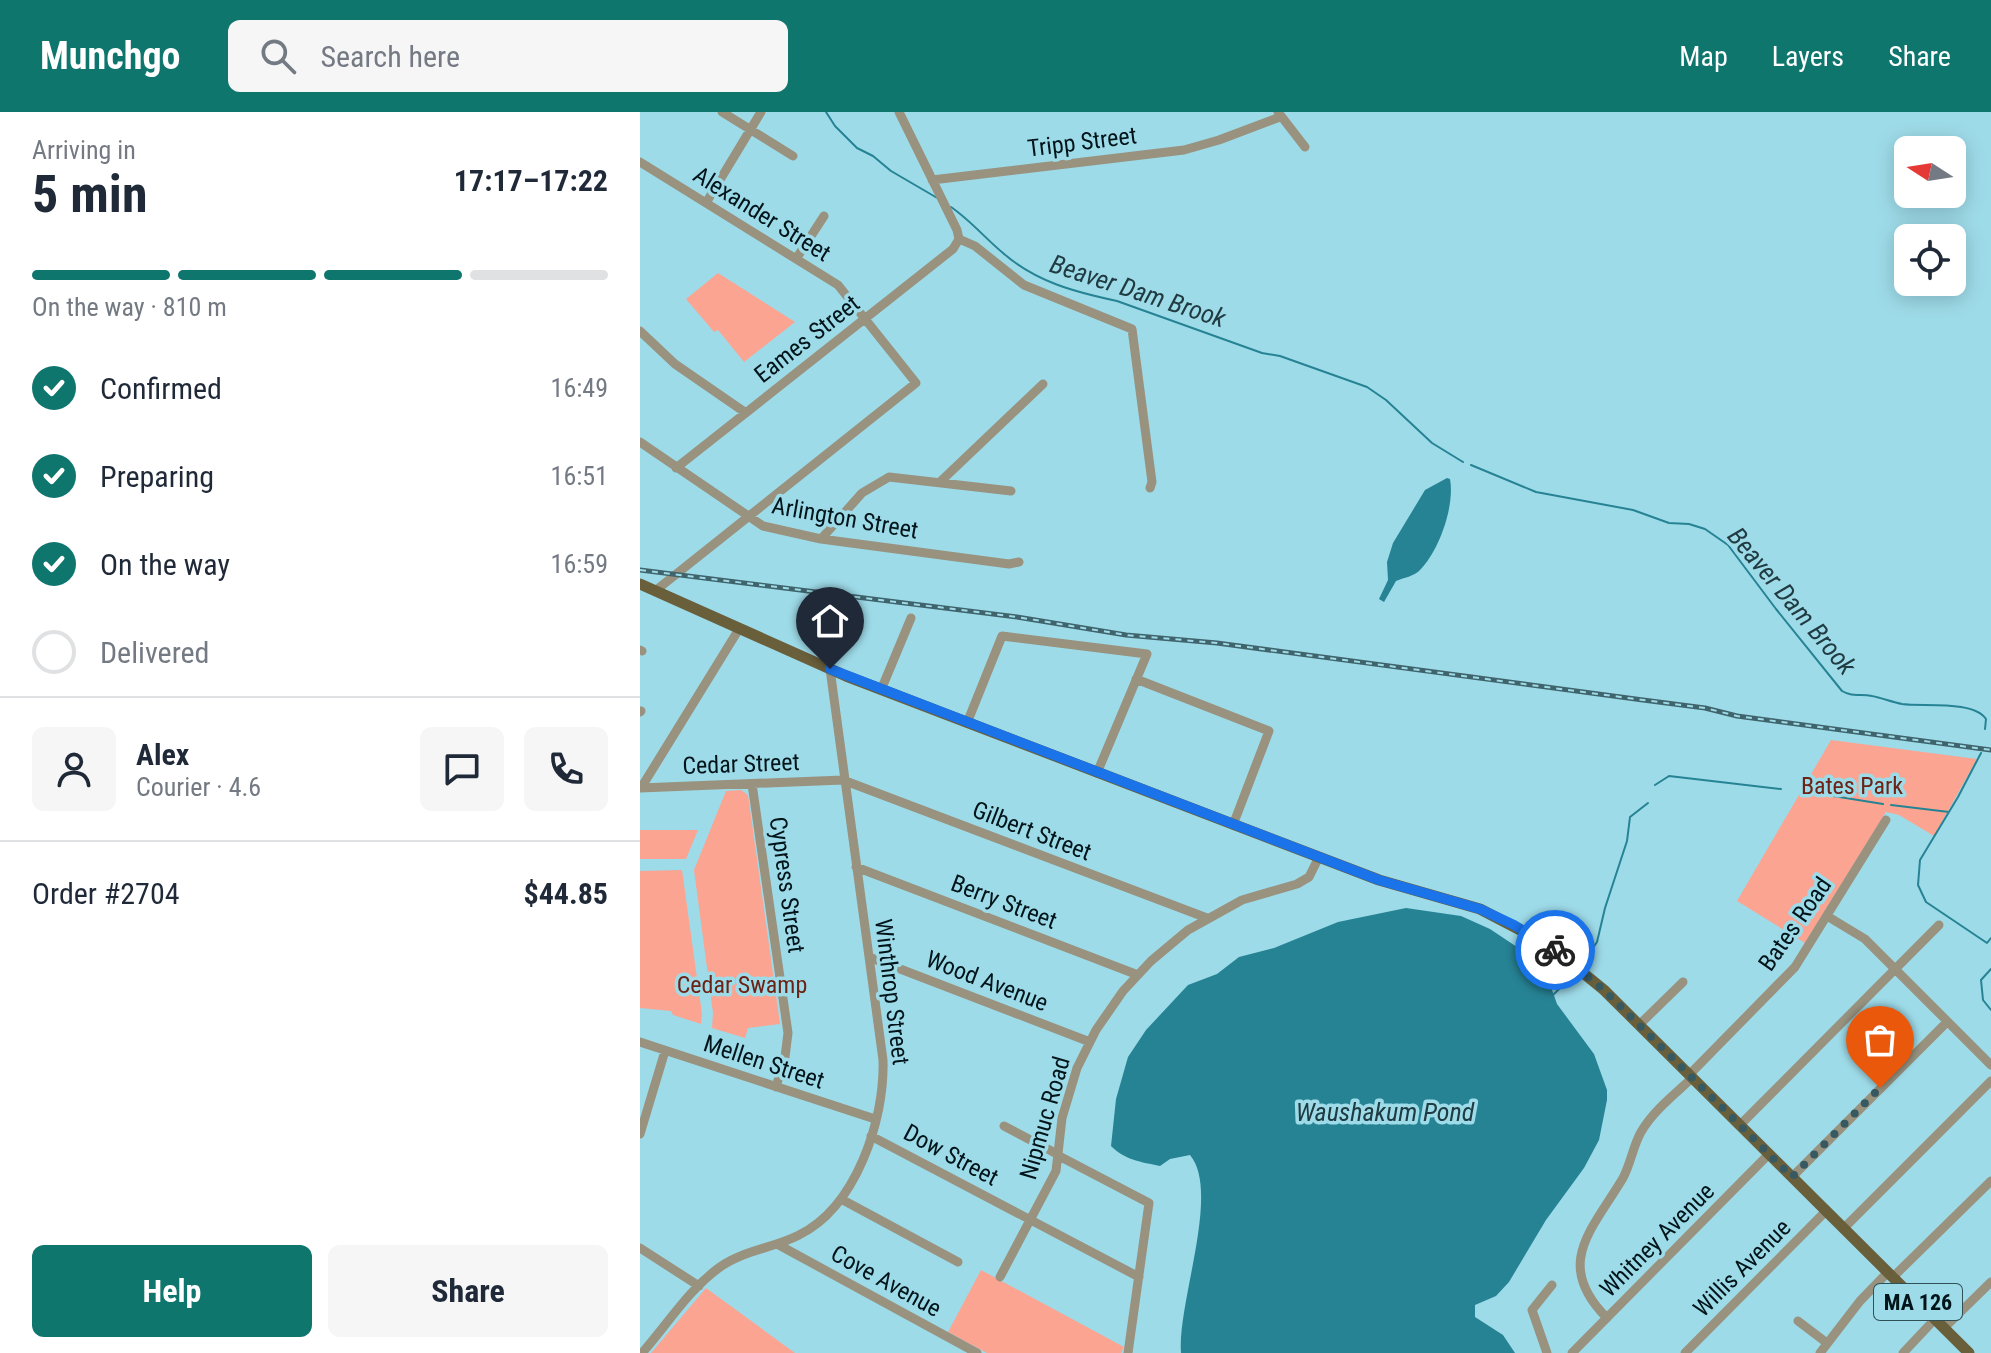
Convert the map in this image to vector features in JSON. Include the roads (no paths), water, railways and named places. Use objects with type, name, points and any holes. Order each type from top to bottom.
[{"type":"main road","name":"MA 126","points":[[640,584],[881,690],[1319,857],[1393,884],[1480,909],[1514,925],[1571,961],[1969,1353]]},
{"type":"street","points":[[722,112],[793,156]]},
{"type":"street","points":[[706,203],[761,112]]},
{"type":"street","points":[[899,112],[959,239],[975,246],[1024,285],[1132,329],[1152,482],[1150,488]]},
{"type":"street","points":[[1279,114],[1305,147]]},
{"type":"street","name":"Tripp Street","points":[[932,180],[1184,150],[1219,140],[1279,114]]},
{"type":"street","name":"Alexander Street","points":[[640,162],[838,285],[916,383],[748,517]]},
{"type":"street","points":[[796,259],[824,216]]},
{"type":"street","name":"Eames Street","points":[[676,468],[953,249],[959,239]]},
{"type":"street","points":[[640,331],[675,364],[746,413]]},
{"type":"street","points":[[940,482],[1043,384]]},
{"type":"street","name":"Arlington Street","points":[[640,442],[763,526],[821,539],[1009,564],[1019,562]]},
{"type":"street","points":[[821,539],[862,493],[889,477],[1011,491]]},
{"type":"street","points":[[655,591],[748,517]]},
{"type":"street","points":[[881,690],[911,618]]},
{"type":"street","points":[[640,788],[739,629]]},
{"type":"street","points":[[967,723],[1002,636],[1147,654],[1097,773]]},
{"type":"street","name":"Winthrop Street","points":[[642,1353],[699,1286],[725,1263],[815,1226],[841,1199],[859,1168],[871,1136],[882,1088],[883,1060],[830,669]]},
{"type":"street","points":[[1136,679],[1269,731],[1233,825]]},
{"type":"street","name":"Cedar Street","points":[[640,788],[843,780]]},
{"type":"street","name":"Gilbert Street","points":[[843,780],[1207,918]]},
{"type":"street","name":"Cypress Street","points":[[752,784],[788,1033],[787,1050],[776,1087]]},
{"type":"street","name":"Bates Road","points":[[1607,1318],[1588,1298],[1578,1266],[1582,1245],[1624,1176],[1643,1128],[1795,967],[1886,820]]},
{"type":"street","name":"Nipmuc Road","points":[[1000,1277],[1056,1171],[1068,1094],[1090,1042],[1108,1012],[1138,975],[1172,942],[1207,918],[1242,900],[1297,884],[1309,877],[1319,857]]},
{"type":"street","name":"Berry Street","points":[[856,867],[1138,975]]},
{"type":"street","points":[[1827,916],[1858,933],[1991,1065]]},
{"type":"street","points":[[1740,1125],[1939,925]]},
{"type":"street","name":"Wood Avenue","points":[[869,957],[1090,1042]]},
{"type":"street","points":[[1639,1025],[1683,982]]},
{"type":"street","points":[[1792,1177],[1947,1022]]},
{"type":"street","name":"Mellen Street","points":[[640,1042],[875,1119]]},
{"type":"street","points":[[640,1134],[665,1051]]},
{"type":"street","points":[[1844,1228],[1991,1081]]},
{"type":"street","points":[[1004,1126],[1149,1203],[1128,1353]]},
{"type":"street","name":"Dow Street","points":[[871,1136],[1139,1277]]},
{"type":"street","name":"Whitney Avenue","points":[[1572,1353],[1769,1154]]},
{"type":"street","points":[[1820,1353],[1860,1301],[1991,1181]]},
{"type":"street","points":[[841,1199],[958,1262]]},
{"type":"street","name":"Willis Avenue","points":[[1685,1353],[1826,1211]]},
{"type":"street","name":"Cove Avenue","points":[[777,1244],[977,1353]]},
{"type":"street","points":[[640,1248],[699,1286]]},
{"type":"street","points":[[1944,1328],[1991,1282]]},
{"type":"street","points":[[1547,1353],[1532,1310],[1552,1285]]},
{"type":"street","points":[[1903,1353],[1935,1319]]},
{"type":"street","points":[[1798,1321],[1827,1343]]},
{"type":"water","points":[[1450,479],[1451,490],[1448,515],[1433,552],[1418,572],[1396,581],[1384,602],[1379,599],[1388,580],[1387,562],[1393,543],[1425,490]]},
{"type":"water","name":"Waushakum Pond","points":[[1406,908],[1461,916],[1490,929],[1535,959],[1545,970],[1557,1004],[1594,1054],[1607,1090],[1599,1140],[1584,1168],[1546,1220],[1509,1282],[1496,1296],[1475,1305],[1475,1317],[1503,1335],[1515,1353],[1181,1353],[1185,1306],[1200,1221],[1198,1172],[1190,1155],[1170,1159],[1160,1166],[1140,1162],[1111,1146],[1116,1099],[1128,1057],[1146,1030],[1188,985],[1217,974],[1239,957],[1274,948],[1338,922]]},
{"type":"waterway","name":"Beaver Dam Brook","points":[[826,112],[857,148],[939,199]]},
{"type":"waterway","name":"Beaver Dam Brook","points":[[951,207],[1016,263],[1042,279],[1117,301],[1367,387],[1386,400],[1432,443],[1463,462]]},
{"type":"waterway","name":"Beaver Dam Brook","points":[[1471,465],[1536,492],[1633,510],[1669,523],[1705,529],[1728,545],[1842,691],[1902,704],[1971,709],[1986,719],[1985,729]]},
{"type":"waterway","points":[[1981,753],[1920,860],[1918,885],[1926,902],[1987,943],[1991,938]]},
{"type":"waterway","points":[[1655,785],[1669,776],[1781,789]]},
{"type":"waterway","points":[[1802,791],[1883,804]]},
{"type":"waterway","points":[[1584,961],[1597,942],[1627,841],[1630,817],[1648,803]]},
{"type":"waterway","points":[[1891,805],[1949,812]]},
{"type":"waterway","points":[[1991,969],[1981,980],[1983,1000],[1991,1010]]},
{"type":"waterway","points":[[1553,995],[1573,975]]},
{"type":"railway","points":[[640,570],[1705,708],[1737,716],[1991,750]]},
{"type":"park label","name":"Bates Park","points":[[1852,786]]},
{"type":"park label","name":"Cedar Swamp","points":[[742,985]]}]
